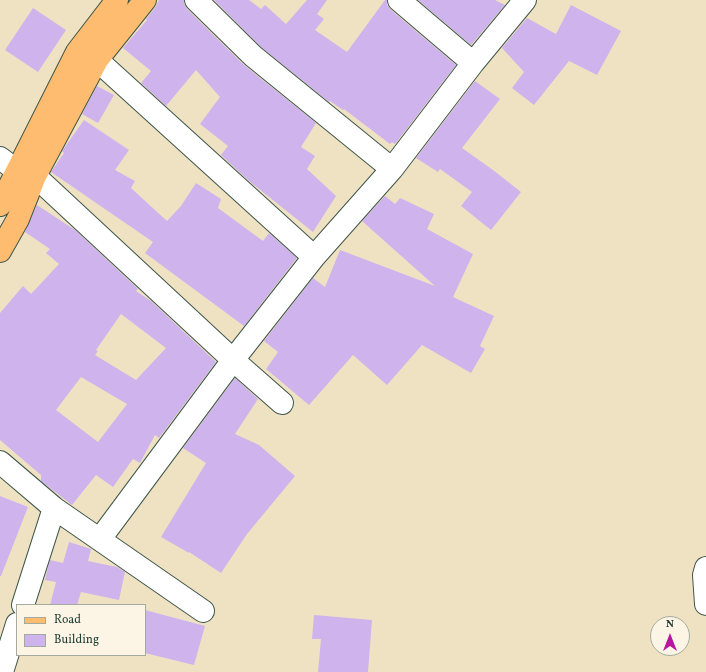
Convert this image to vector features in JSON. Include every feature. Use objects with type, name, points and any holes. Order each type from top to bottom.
[{"type":"main road","points":[[0,251],[18,219],[26,173],[77,52],[117,0]]},
{"type":"main road","points":[[0,205],[26,173],[97,60],[145,0]]},
{"type":"street","points":[[196,0],[253,56],[392,169]]},
{"type":"street","points":[[399,0],[473,64]]},
{"type":"street","points":[[100,539],[233,360],[314,257],[392,169],[473,64],[525,0]]},
{"type":"street","points":[[97,60],[314,257]]},
{"type":"street","points":[[0,158],[26,173],[282,403]]},
{"type":"street","points":[[0,462],[54,508],[203,611]]},
{"type":"street","points":[[23,604],[54,508]]},
{"type":"street","points":[[706,568],[704,575],[706,604]]},
{"type":"street","points":[[2,672],[16,627]]},
{"type":"building","points":[[159,0],[184,0],[184,4],[187,9],[244,65],[316,123],[301,147],[315,156],[307,169],[336,196],[313,232],[249,181],[221,155],[228,146],[200,124],[220,97],[196,70],[166,106],[141,83],[151,71],[123,48],[147,20],[146,19],[155,8]]},
{"type":"building","points":[[214,0],[249,0],[261,9],[265,5],[286,24],[307,0],[327,0],[317,14],[324,19],[315,30],[347,52],[385,0],[387,0],[387,5],[391,10],[456,65],[395,144],[392,142],[390,144],[344,109],[343,110],[330,101],[329,102],[261,47]]},
{"type":"building","points":[[418,0],[495,0],[505,5],[471,45]]},
{"type":"building","points":[[571,5],[621,31],[597,75],[569,61],[534,105],[512,88],[524,72],[502,48],[527,18],[556,34]]},
{"type":"building","points":[[33,8],[66,30],[38,72],[5,50]]},
{"type":"building","points":[[475,81],[500,99],[462,148],[521,192],[491,230],[461,206],[472,192],[440,169],[438,172],[416,158]]},
{"type":"building","points":[[97,86],[114,95],[98,123],[82,114]]},
{"type":"building","points":[[84,120],[129,150],[115,170],[135,181],[131,188],[167,221],[181,206],[196,183],[221,199],[218,208],[263,241],[269,233],[297,258],[244,326],[145,253],[153,242],[51,172],[64,153],[62,151]]},
{"type":"building","points":[[385,196],[395,204],[400,198],[434,214],[427,229],[473,254],[453,297],[494,316],[480,346],[485,349],[471,373],[422,345],[387,385],[353,355],[309,405],[266,369],[278,352],[264,341],[313,278],[325,287],[340,250],[435,286],[362,221]]},
{"type":"building","points":[[37,205],[75,230],[138,289],[136,291],[151,301],[216,362],[159,438],[155,435],[140,463],[133,459],[113,487],[96,475],[72,505],[41,481],[41,475],[0,440],[0,313],[23,286],[31,294],[59,264],[46,253],[50,249],[25,232]],"holes":[[[121,314],[166,348],[136,380],[95,355],[98,351],[96,350]],[[81,377],[127,404],[98,442],[56,410]]]},
{"type":"building","points":[[235,378],[258,399],[235,434],[259,445],[295,476],[247,534],[221,573],[189,552],[161,537],[206,463],[183,448]]},
{"type":"building","points":[[0,496],[28,507],[1,576],[0,576]]},
{"type":"building","points":[[69,542],[91,549],[88,561],[117,567],[125,572],[119,600],[81,592],[77,604],[50,604],[56,582],[45,580],[49,563],[50,560],[63,563]]},
{"type":"building","points":[[146,610],[205,626],[194,665],[146,653]]},
{"type":"building","points":[[314,615],[372,620],[368,672],[318,672],[321,639],[312,639]]}]
